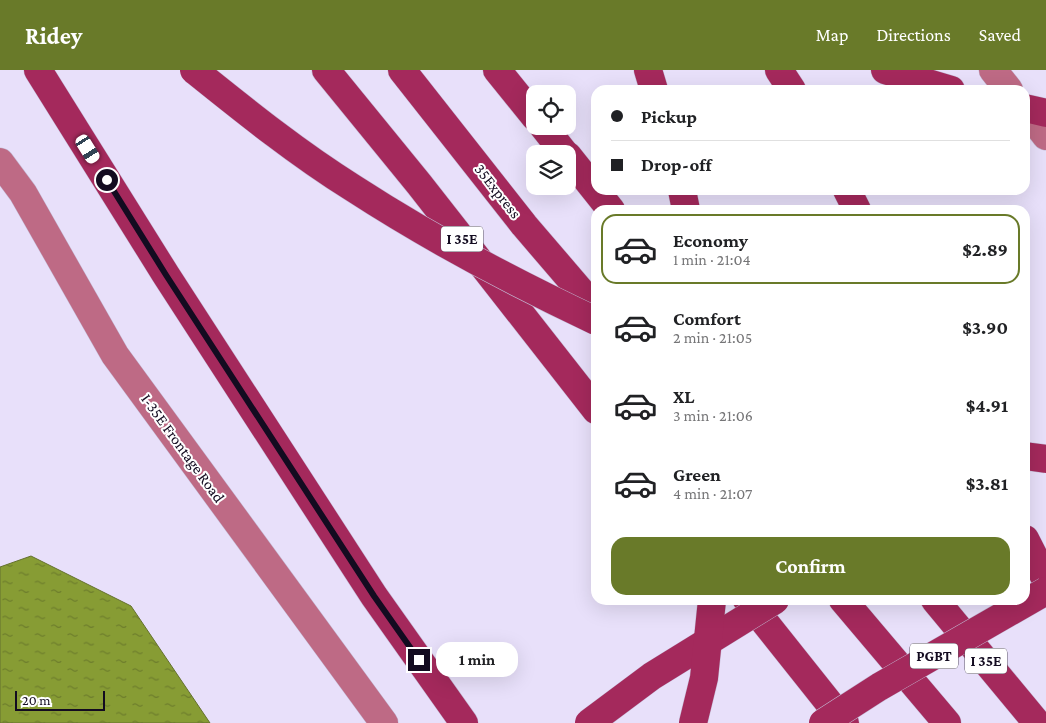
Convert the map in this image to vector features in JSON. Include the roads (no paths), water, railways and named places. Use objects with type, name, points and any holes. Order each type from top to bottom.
[{"type":"highway","points":[[38,70],[166,275],[374,596],[464,723]]},
{"type":"highway","points":[[194,70],[288,143],[352,188],[447,244],[522,285],[591,319]]},
{"type":"highway","name":"I 35E","points":[[326,70],[419,184],[591,404]]},
{"type":"highway","name":"35Express","points":[[402,70],[524,225],[591,304]]},
{"type":"highway","points":[[497,70],[526,105]]},
{"type":"highway","points":[[648,70],[652,85]]},
{"type":"highway","points":[[780,70],[789,85]]},
{"type":"highway","points":[[886,70],[935,85]]},
{"type":"highway","points":[[1030,114],[1045,127]]},
{"type":"highway","points":[[550,135],[558,145]]},
{"type":"highway","points":[[576,167],[591,186]]},
{"type":"highway","points":[[599,195],[607,205]]},
{"type":"highway","points":[[1030,457],[1046,449]]},
{"type":"highway","points":[[1030,457],[1046,459]]},
{"type":"highway","points":[[1030,549],[1046,580]]},
{"type":"highway","name":"PGBT","points":[[1030,600],[1046,591]]},
{"type":"highway","points":[[693,723],[704,678],[711,605]]},
{"type":"highway","points":[[751,605],[845,723]]},
{"type":"highway","points":[[590,723],[652,676],[768,605]]},
{"type":"highway","points":[[847,605],[948,723]]},
{"type":"highway","name":"I 35E","points":[[939,605],[1037,723]]},
{"type":"highway","name":"PGBT","points":[[823,723],[1022,605]]},
{"type":"main road","points":[[993,70],[1005,85]]},
{"type":"main road","name":"I-35E Frontage Road","points":[[0,162],[23,193],[115,355],[384,723]]},
{"type":"water","points":[[31,556],[131,606],[210,723],[0,723],[0,567]]}]
